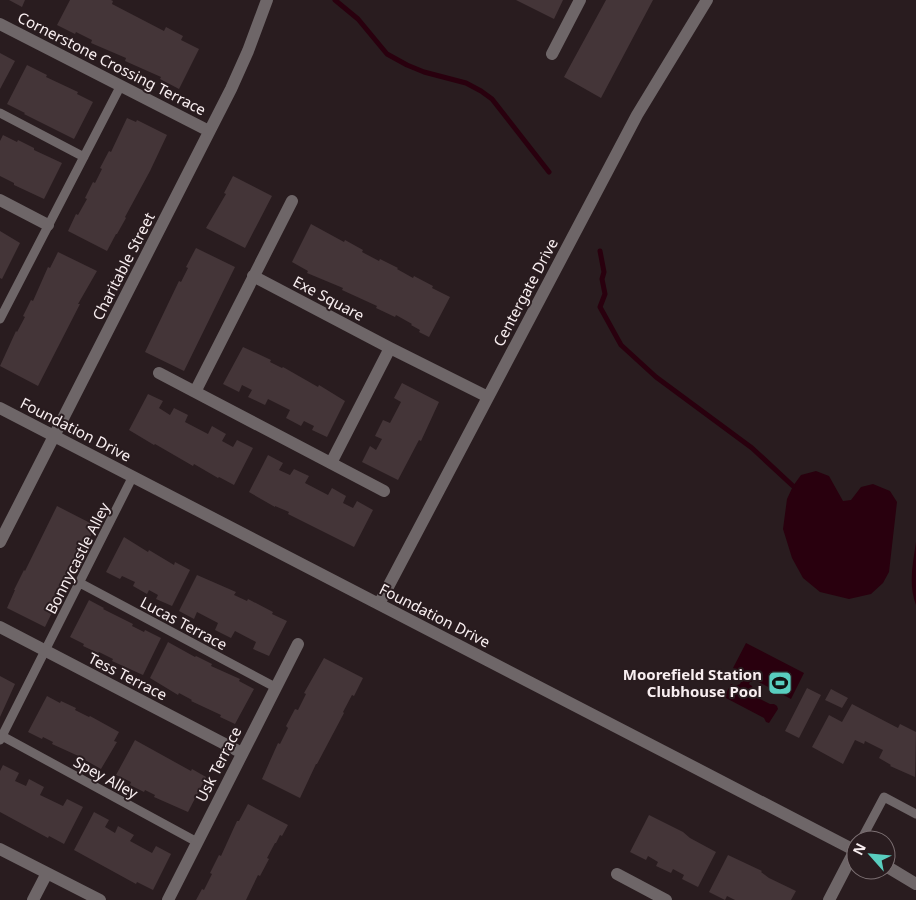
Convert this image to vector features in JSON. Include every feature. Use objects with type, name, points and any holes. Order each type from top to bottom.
[{"type":"street","name":"Charitable Street","points":[[0,542],[231,89],[248,51],[266,0]]},
{"type":"street","points":[[552,54],[580,0]]},
{"type":"street","name":"Centergate Drive","points":[[379,604],[638,115],[707,0]]},
{"type":"street","name":"Cornerstone Crossing Terrace","points":[[0,24],[209,132]]},
{"type":"street","points":[[0,200],[48,225]]},
{"type":"street","points":[[195,392],[292,200]]},
{"type":"street","name":"Exe Square","points":[[254,276],[390,348],[488,396]]},
{"type":"street","points":[[330,463],[390,348]]},
{"type":"street","points":[[160,373],[384,491]]},
{"type":"street","name":"Foundation Drive","points":[[0,408],[846,845]]},
{"type":"street","name":"Tess Terrace","points":[[0,627],[242,753]]},
{"type":"street","name":"Usk Terrace","points":[[168,900],[298,644]]},
{"type":"street","points":[[0,849],[100,900]]},
{"type":"street","points":[[829,900],[846,869]]},
{"type":"street","points":[[896,872],[916,884]]},
{"type":"street","points":[[33,900],[47,873]]},
{"type":"street","points":[[617,874],[666,900]]},
{"type":"lane","points":[[0,319],[4,303],[48,225],[120,87]]},
{"type":"lane","points":[[0,113],[84,157]]},
{"type":"lane","name":"Bonnycastle Alley","points":[[45,652],[133,476]]},
{"type":"lane","name":"Lucas Terrace","points":[[80,583],[275,687]]},
{"type":"lane","name":"Spey Alley","points":[[45,652],[1,738],[197,842]]},
{"type":"lane","points":[[866,830],[884,797],[916,814]]},
{"type":"shaded area","points":[[816,471],[829,476],[843,501],[851,500],[861,487],[873,484],[890,491],[897,502],[889,572],[883,583],[871,594],[849,599],[820,592],[803,578],[792,558],[783,529],[787,499],[801,475]]},
{"type":"shaded area","points":[[916,542],[916,605],[912,581]]},
{"type":"shaded area","name":"Moorefield Station Clubhouse Pool","points":[[746,643],[804,673],[791,699],[755,680],[750,682],[749,684],[754,691],[752,695],[777,706],[778,709],[769,723],[764,718],[724,697],[731,684],[735,686],[740,684],[743,678],[741,673],[733,668]]},
{"type":"building","points":[[9,0],[25,0],[22,7]]},
{"type":"building","points":[[70,0],[111,0],[113,1],[112,4],[164,31],[166,27],[183,36],[181,40],[199,49],[179,89],[160,79],[161,77],[125,61],[126,58],[91,43],[92,40],[57,25]]},
{"type":"building","points":[[516,0],[563,0],[554,19]]},
{"type":"building","points":[[606,0],[653,0],[601,98],[564,77]]},
{"type":"building","points":[[0,53],[15,61],[0,89]]},
{"type":"building","points":[[27,65],[93,102],[74,139],[7,104]]},
{"type":"building","points":[[127,118],[136,122],[137,120],[167,135],[126,218],[107,251],[68,231],[76,214],[78,215],[87,199],[85,198],[93,182],[95,183],[102,169],[100,168],[109,151],[111,152]]},
{"type":"building","points":[[3,135],[17,142],[18,140],[62,163],[44,199],[0,176],[0,141]]},
{"type":"building","points":[[233,176],[272,196],[245,248],[206,228],[226,194],[224,193]]},
{"type":"building","points":[[311,224],[344,242],[345,240],[379,261],[380,259],[413,278],[414,276],[450,297],[429,337],[396,315],[395,317],[376,308],[377,306],[342,290],[343,288],[307,273],[308,271],[292,262]]},
{"type":"building","points":[[0,231],[20,243],[2,279],[0,278]]},
{"type":"building","points":[[196,248],[235,267],[184,371],[145,352],[179,281],[181,282],[188,268],[186,267]]},
{"type":"building","points":[[58,252],[97,271],[78,304],[80,304],[38,386],[0,366],[16,331],[25,317],[23,316],[31,300],[33,301],[48,267],[50,268]]},
{"type":"building","points":[[243,347],[271,360],[270,362],[283,367],[318,387],[319,385],[345,401],[327,437],[312,430],[314,426],[304,421],[301,426],[286,418],[290,410],[268,399],[265,405],[248,397],[252,390],[242,385],[239,392],[223,384]]},
{"type":"building","points":[[402,383],[439,402],[421,441],[419,440],[398,480],[362,462],[370,446],[376,450],[382,439],[375,436],[383,420],[390,423],[401,402],[394,398]]},
{"type":"building","points":[[148,394],[163,401],[159,408],[170,415],[174,408],[188,415],[185,422],[208,434],[212,426],[226,434],[222,441],[233,447],[237,440],[253,448],[234,485],[194,464],[193,466],[129,430]]},
{"type":"building","points":[[268,455],[283,463],[279,470],[290,475],[294,469],[309,476],[305,483],[328,495],[332,488],[346,496],[343,503],[353,508],[357,501],[373,510],[354,547],[249,492]]},
{"type":"building","points":[[57,506],[96,526],[87,543],[89,544],[45,627],[7,608],[14,590]]},
{"type":"building","points":[[124,537],[174,565],[175,562],[190,570],[172,606],[156,599],[158,595],[149,590],[147,594],[133,586],[135,582],[122,576],[120,579],[106,572]]},
{"type":"building","points":[[197,575],[236,592],[234,595],[247,601],[248,599],[287,621],[269,656],[253,649],[256,642],[235,631],[231,638],[215,630],[218,623],[197,612],[194,619],[179,611]]},
{"type":"building","points":[[89,600],[133,624],[132,626],[161,638],[143,675],[112,661],[113,659],[99,652],[83,646],[84,644],[70,637]]},
{"type":"building","points":[[168,642],[212,664],[211,666],[240,679],[239,681],[254,689],[235,724],[179,693],[178,695],[150,678]]},
{"type":"building","points":[[324,658],[363,678],[343,712],[300,798],[262,779],[278,743],[280,744],[288,728],[286,726],[295,709],[298,710],[306,694],[304,693]]},
{"type":"building","points":[[0,676],[15,684],[0,717]]},
{"type":"building","points":[[807,688],[821,695],[799,738],[785,731]]},
{"type":"building","points":[[831,689],[848,698],[842,708],[825,700]]},
{"type":"building","points":[[47,696],[76,708],[75,710],[119,732],[114,741],[117,742],[101,769],[85,759],[52,744],[53,742],[28,732]]},
{"type":"building","points":[[852,704],[898,728],[900,724],[916,732],[915,777],[890,766],[879,758],[883,750],[865,741],[864,744],[855,740],[843,764],[812,747],[829,715],[842,722]]},
{"type":"building","points":[[135,740],[191,771],[192,769],[206,777],[188,812],[154,797],[155,795],[145,790],[144,792],[130,785],[131,782],[116,775]]},
{"type":"building","points":[[3,765],[19,773],[15,781],[26,786],[29,779],[44,787],[40,795],[63,806],[67,799],[83,807],[64,844],[49,836],[48,838],[0,812],[0,771]]},
{"type":"building","points":[[248,804],[288,825],[282,836],[280,835],[275,843],[267,858],[269,859],[260,876],[258,875],[246,900],[196,900],[202,889],[204,890],[219,855],[221,856],[237,821],[239,821]]},
{"type":"building","points":[[94,812],[109,820],[105,827],[115,833],[118,826],[134,835],[130,841],[152,853],[156,846],[171,854],[153,890],[137,882],[136,884],[74,850]]},
{"type":"building","points":[[649,815],[683,832],[690,838],[716,852],[698,887],[682,879],[684,875],[673,869],[671,873],[656,866],[658,862],[648,856],[646,860],[630,852]]},
{"type":"building","points":[[728,855],[762,871],[769,878],[796,891],[791,900],[735,900],[727,896],[725,900],[709,892]]},
{"type":"waterway","points":[[335,0],[358,19],[387,54],[424,72],[466,83],[492,99],[549,172]]},
{"type":"waterway","points":[[600,251],[604,272],[602,279],[605,294],[600,307],[621,345],[656,377],[752,448],[793,486]]},
{"type":"place","name":"Moorefield Station Clubhouse Pool","points":[[780,683]]}]
